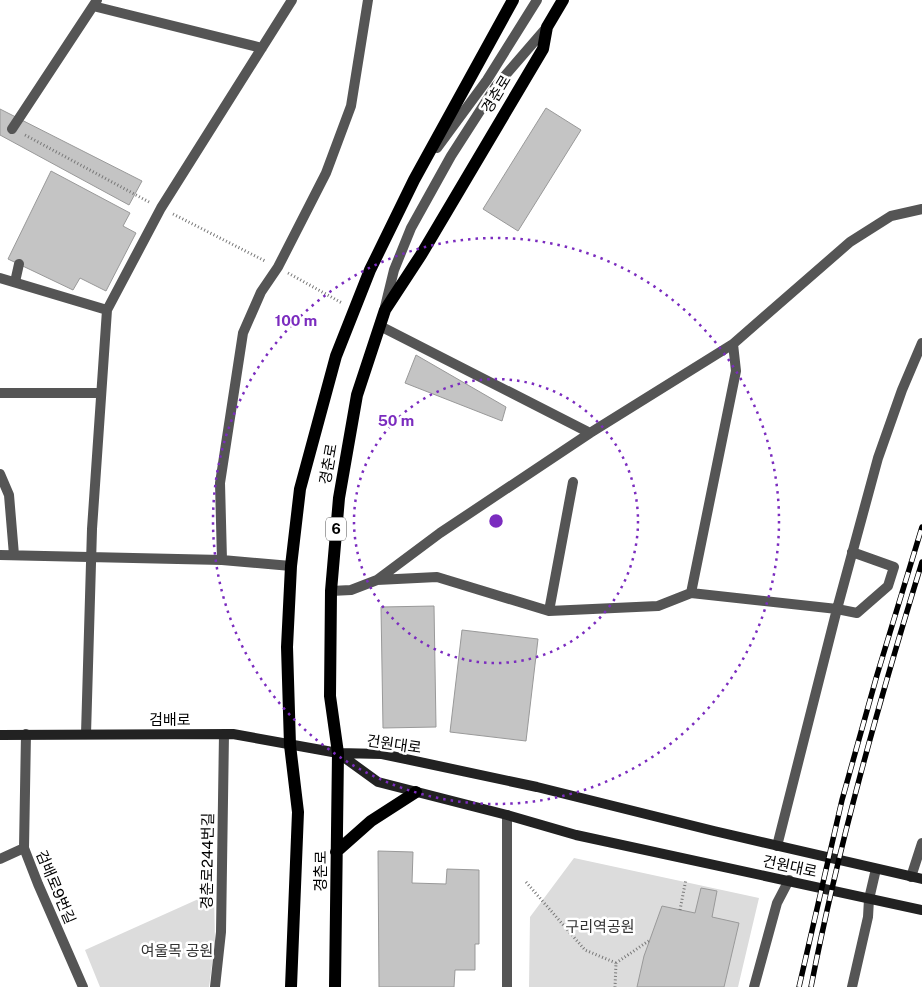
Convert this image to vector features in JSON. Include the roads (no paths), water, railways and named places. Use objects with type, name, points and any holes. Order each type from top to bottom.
[{"type":"main road","name":"경춘로","points":[[291,987],[298,812],[290,745],[287,647],[290,566],[300,489],[336,356],[370,270],[414,180],[513,0]]},
{"type":"main road","name":"경춘로","points":[[335,987],[338,753],[330,696],[331,591],[339,498],[357,395],[384,310],[421,255],[543,48],[547,27],[563,0]]},
{"type":"main road","points":[[336,852],[371,821],[416,792]]},
{"type":"street","points":[[86,734],[91,557],[107,310],[161,208],[292,0]]},
{"type":"street","points":[[222,560],[220,483],[242,333],[261,292],[278,267],[326,173],[351,106],[368,0]]},
{"type":"street","points":[[414,180],[487,80],[537,0]]},
{"type":"street","points":[[12,129],[95,3],[262,48]]},
{"type":"street","points":[[384,310],[394,270],[411,228],[451,156],[496,86],[547,27]]},
{"type":"street","points":[[331,591],[351,590],[377,580],[440,533],[590,433],[733,344],[850,242],[892,216],[922,209]]},
{"type":"street","points":[[15,282],[19,264]]},
{"type":"street","points":[[0,278],[107,310]]},
{"type":"street","points":[[380,326],[590,433]]},
{"type":"street","points":[[777,846],[837,609],[878,458],[902,390],[922,343]]},
{"type":"street","points":[[691,593],[736,371],[733,344]]},
{"type":"street","points":[[0,393],[101,393]]},
{"type":"street","points":[[0,474],[9,495],[14,555]]},
{"type":"street","points":[[549,611],[573,482]]},
{"type":"street","points":[[377,580],[437,577],[549,611],[658,606],[691,593],[837,609],[857,613],[888,586],[894,567],[852,552]]},
{"type":"street","points":[[0,555],[222,560],[290,566]]},
{"type":"street","name":"검배로9번길","points":[[26,734],[24,848],[83,987]]},
{"type":"street","name":"경춘로244번길","points":[[215,987],[221,932],[224,734]]},
{"type":"street","name":"검배로","points":[[0,735],[233,734],[338,753]]},
{"type":"street","name":"건원대로","points":[[338,753],[378,782],[585,837],[922,910]]},
{"type":"street","name":"건원대로","points":[[338,753],[382,754],[537,787],[922,880]]},
{"type":"street","points":[[507,815],[507,987]]},
{"type":"street","points":[[911,877],[922,843]]},
{"type":"street","points":[[0,859],[24,848]]},
{"type":"street","points":[[852,987],[868,917],[869,899],[876,869]]},
{"type":"street","points":[[754,987],[776,903],[789,880]]},
{"type":"railway","points":[[799,987],[842,800],[877,675],[922,527]]},
{"type":"railway","points":[[811,987],[847,826],[890,667],[922,562]]},
{"type":"park label","name":"구리역공원","points":[[600,926]]},
{"type":"park label","name":"여울목 공원","points":[[177,950]]}]
